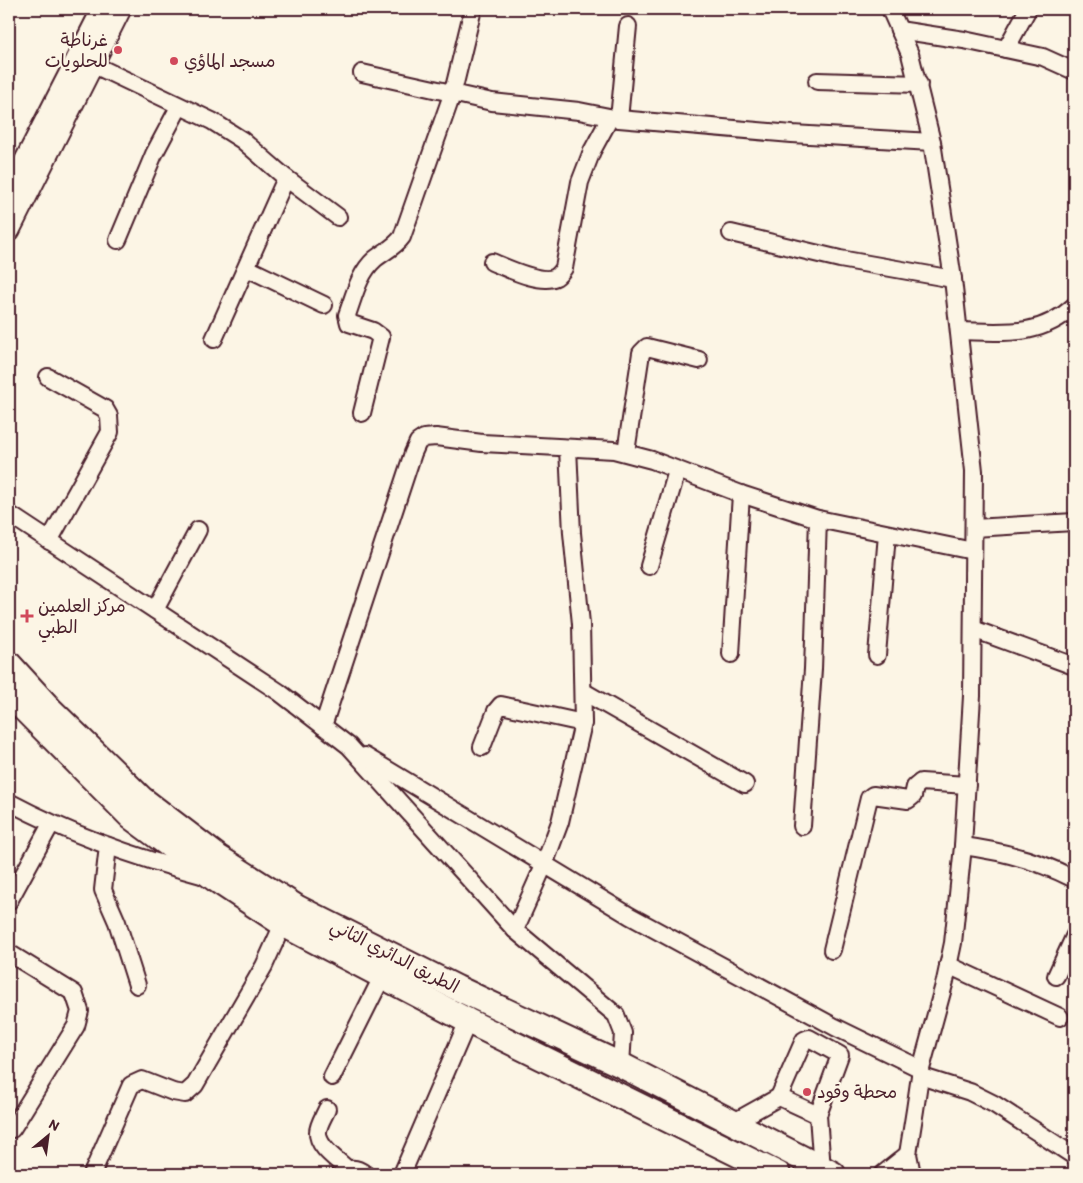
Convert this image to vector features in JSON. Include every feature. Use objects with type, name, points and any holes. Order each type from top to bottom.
[{"type":"highway","name":"الطريق الدائري الثاني","points":[[9,664],[50,709],[142,799],[218,857],[298,908],[457,988],[621,1065],[734,1122],[827,1172]]},
{"type":"highway","name":"الطريق الدائري الثاني","points":[[9,694],[131,816],[215,879],[283,924],[468,1021],[778,1174]]},
{"type":"main road","points":[[9,194],[103,9]]},
{"type":"main road","points":[[9,230],[120,9]]},
{"type":"street","points":[[362,413],[381,337],[373,331],[349,323],[346,315],[366,270],[374,260],[397,245],[402,237],[453,92],[473,9]]},
{"type":"street","points":[[890,9],[910,54],[932,142],[953,279],[974,471],[972,696],[963,846],[948,965],[920,1072],[908,1154],[912,1174]]},
{"type":"street","points":[[1006,49],[1028,9]]},
{"type":"street","points":[[492,262],[517,272],[543,279],[556,277],[564,268],[580,182],[592,151],[614,118],[628,26]]},
{"type":"street","points":[[900,30],[1044,57],[1074,71]]},
{"type":"street","points":[[92,64],[179,107],[212,121],[242,140],[286,178],[338,217]]},
{"type":"street","points":[[362,73],[492,102],[579,111],[614,118],[792,134],[932,142]]},
{"type":"street","points":[[817,81],[919,84]]},
{"type":"street","points":[[118,240],[154,154],[179,107]]},
{"type":"street","points":[[214,339],[286,178]]},
{"type":"street","points":[[731,233],[840,260],[953,279]]},
{"type":"street","points":[[247,268],[324,306]]},
{"type":"street","points":[[959,331],[1026,331],[1044,327],[1062,317],[1074,306]]},
{"type":"street","points":[[626,452],[641,353],[647,347],[699,360]]},
{"type":"street","points":[[48,377],[105,409],[110,422],[110,432],[49,541]]},
{"type":"street","points":[[323,726],[412,453],[418,442],[424,438],[436,437],[482,443],[626,452],[741,494],[818,519],[973,551]]},
{"type":"street","points":[[515,930],[544,865],[560,822],[583,723],[584,692],[581,624],[572,533],[568,448]]},
{"type":"street","points":[[649,566],[678,471]]},
{"type":"street","points":[[731,654],[741,494]]},
{"type":"street","points":[[9,514],[279,692],[349,746],[544,865],[630,916],[786,1001],[920,1072],[994,1104],[1074,1156]]},
{"type":"street","points":[[802,826],[813,669],[818,519]]},
{"type":"street","points":[[974,528],[1074,522]]},
{"type":"street","points":[[155,610],[198,530]]},
{"type":"street","points":[[877,655],[887,534]]},
{"type":"street","points":[[972,628],[1074,666]]},
{"type":"street","points":[[584,692],[745,784]]},
{"type":"street","points":[[482,747],[496,711],[501,705],[583,723]]},
{"type":"street","points":[[349,746],[515,930],[616,1015],[622,1033],[621,1065]]},
{"type":"street","points":[[832,950],[870,798],[873,795],[908,800],[913,796],[917,784],[924,782],[967,785]]},
{"type":"street","points":[[9,802],[51,824],[153,863],[215,879]]},
{"type":"street","points":[[9,900],[51,824]]},
{"type":"street","points":[[108,846],[103,890],[117,922],[137,985]]},
{"type":"street","points":[[963,846],[996,850],[1062,873],[1074,880]]},
{"type":"street","points":[[92,1174],[131,1085],[142,1080],[174,1092],[185,1094],[195,1086],[264,966],[283,924]]},
{"type":"street","points":[[1056,976],[1074,937]]},
{"type":"street","points":[[9,953],[74,993],[80,1011],[76,1026],[12,1129]]},
{"type":"street","points":[[948,965],[1060,1017]]},
{"type":"street","points":[[332,1077],[382,977]]},
{"type":"street","points":[[402,1174],[468,1021]]},
{"type":"street","points":[[734,1122],[779,1097],[804,1040],[809,1038],[840,1055],[818,1115],[827,1172]]},
{"type":"street","points":[[779,1097],[818,1115]]},
{"type":"street","points":[[326,1109],[318,1132],[325,1149],[344,1172],[354,1168],[365,1174]]},
{"type":"street","points":[[883,1174],[908,1154]]},
{"type":"place","name":"غرناطة للحلويات","points":[[118,50]]},
{"type":"place","name":"مسجد الماؤي","points":[[174,61]]},
{"type":"place","name":"مركز العلمين الطبي","points":[[27,616]]},
{"type":"place","name":"محطة وقود","points":[[807,1092]]}]
